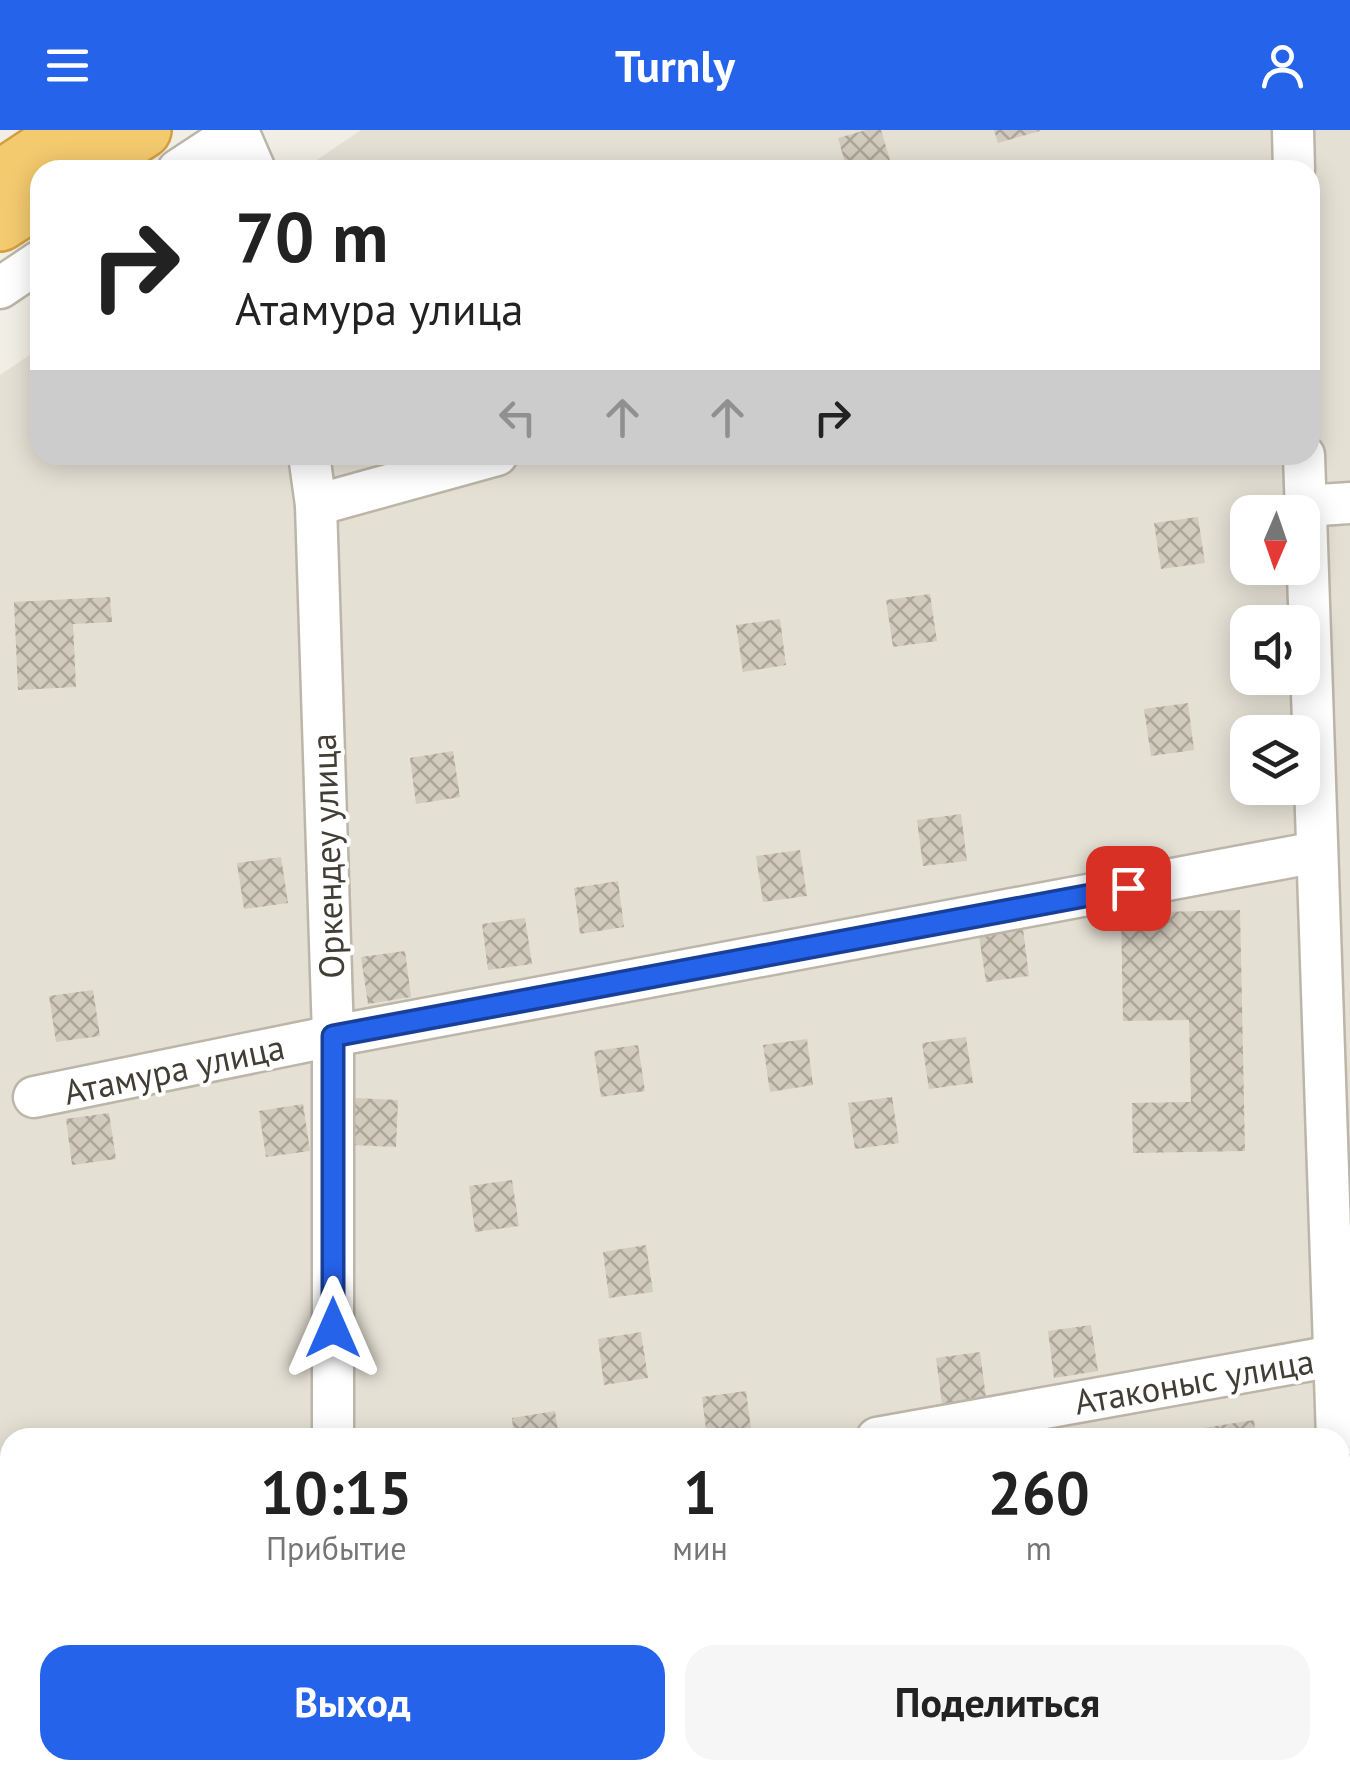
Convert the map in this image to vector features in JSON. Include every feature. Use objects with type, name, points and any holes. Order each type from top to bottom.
[{"type":"highway","points":[[0,179],[74,130]]},
{"type":"highway","points":[[96,160],[142,130]]},
{"type":"highway","points":[[0,223],[30,204]]},
{"type":"street","points":[[193,160],[238,130],[250,160]]},
{"type":"street","points":[[0,288],[30,268]]},
{"type":"street","name":"Оркендеу улица","points":[[310,465],[316,505],[333,1036],[334,1428]]},
{"type":"street","points":[[316,505],[461,465]]},
{"type":"street","points":[[1304,465],[1305,495]]},
{"type":"street","points":[[1320,505],[1350,503]]},
{"type":"street","points":[[1308,585],[1317,852],[1334,897],[1341,1286],[1334,1356],[1336,1428]]},
{"type":"street","name":"Атамура улица","points":[[34,1097],[333,1036],[1317,852]]},
{"type":"street","name":"Атаконыс улица","points":[[933,1428],[1334,1356]]},
{"type":"shaded area","points":[[361,130],[1350,130],[1350,1428],[0,1428],[0,375],[30,355],[30,465],[1320,465],[1320,160],[317,160]]},
{"type":"building","points":[[881,130],[890,160],[844,160],[838,138]]},
{"type":"building","points":[[994,130],[1039,130],[1040,131],[998,143]]},
{"type":"building","points":[[1198,517],[1205,563],[1161,569],[1154,523]]},
{"type":"building","points":[[930,594],[937,641],[893,647],[886,600]]},
{"type":"building","points":[[110,597],[112,622],[73,624],[76,687],[18,690],[14,602]]},
{"type":"building","points":[[780,619],[786,665],[743,672],[736,625]]},
{"type":"building","points":[[1188,703],[1194,750],[1151,756],[1144,709]]},
{"type":"building","points":[[453,751],[460,797],[416,804],[410,758]]},
{"type":"building","points":[[961,814],[967,861],[923,866],[917,820]]},
{"type":"building","points":[[800,850],[807,896],[763,902],[756,856]]},
{"type":"building","points":[[281,857],[288,903],[244,909],[237,863]]},
{"type":"building","points":[[618,881],[624,927],[580,934],[574,888]]},
{"type":"building","points":[[1240,910],[1245,1151],[1133,1153],[1132,1103],[1191,1102],[1189,1020],[1123,1021],[1121,913]]},
{"type":"building","points":[[525,918],[532,964],[488,970],[482,924]]},
{"type":"building","points":[[1023,929],[1029,976],[986,982],[979,936]]},
{"type":"building","points":[[405,951],[411,997],[368,1004],[361,957]]},
{"type":"building","points":[[93,990],[100,1036],[56,1042],[49,996]]},
{"type":"building","points":[[966,1037],[973,1083],[929,1089],[922,1043]]},
{"type":"building","points":[[807,1039],[813,1085],[770,1092],[763,1045]]},
{"type":"building","points":[[638,1045],[645,1091],[601,1097],[594,1051]]},
{"type":"building","points":[[892,1097],[899,1143],[855,1149],[848,1103]]},
{"type":"building","points":[[354,1098],[398,1100],[396,1147],[352,1145]]},
{"type":"building","points":[[303,1104],[310,1151],[266,1157],[259,1111]]},
{"type":"building","points":[[109,1113],[116,1159],[72,1165],[66,1119]]},
{"type":"building","points":[[512,1180],[519,1226],[475,1232],[469,1186]]},
{"type":"building","points":[[646,1245],[653,1292],[609,1298],[603,1252]]},
{"type":"building","points":[[1091,1325],[1098,1371],[1054,1378],[1048,1331]]},
{"type":"building","points":[[641,1332],[648,1378],[604,1385],[598,1339]]},
{"type":"building","points":[[980,1352],[986,1398],[942,1404],[936,1358]]},
{"type":"building","points":[[746,1391],[751,1428],[706,1428],[702,1397]]},
{"type":"building","points":[[555,1411],[558,1428],[513,1428],[512,1418]]},
{"type":"building","points":[[1254,1420],[1255,1428],[1203,1428]]},
{"type":"route","points":[[333,1328],[333,1036],[1128,888]]}]
